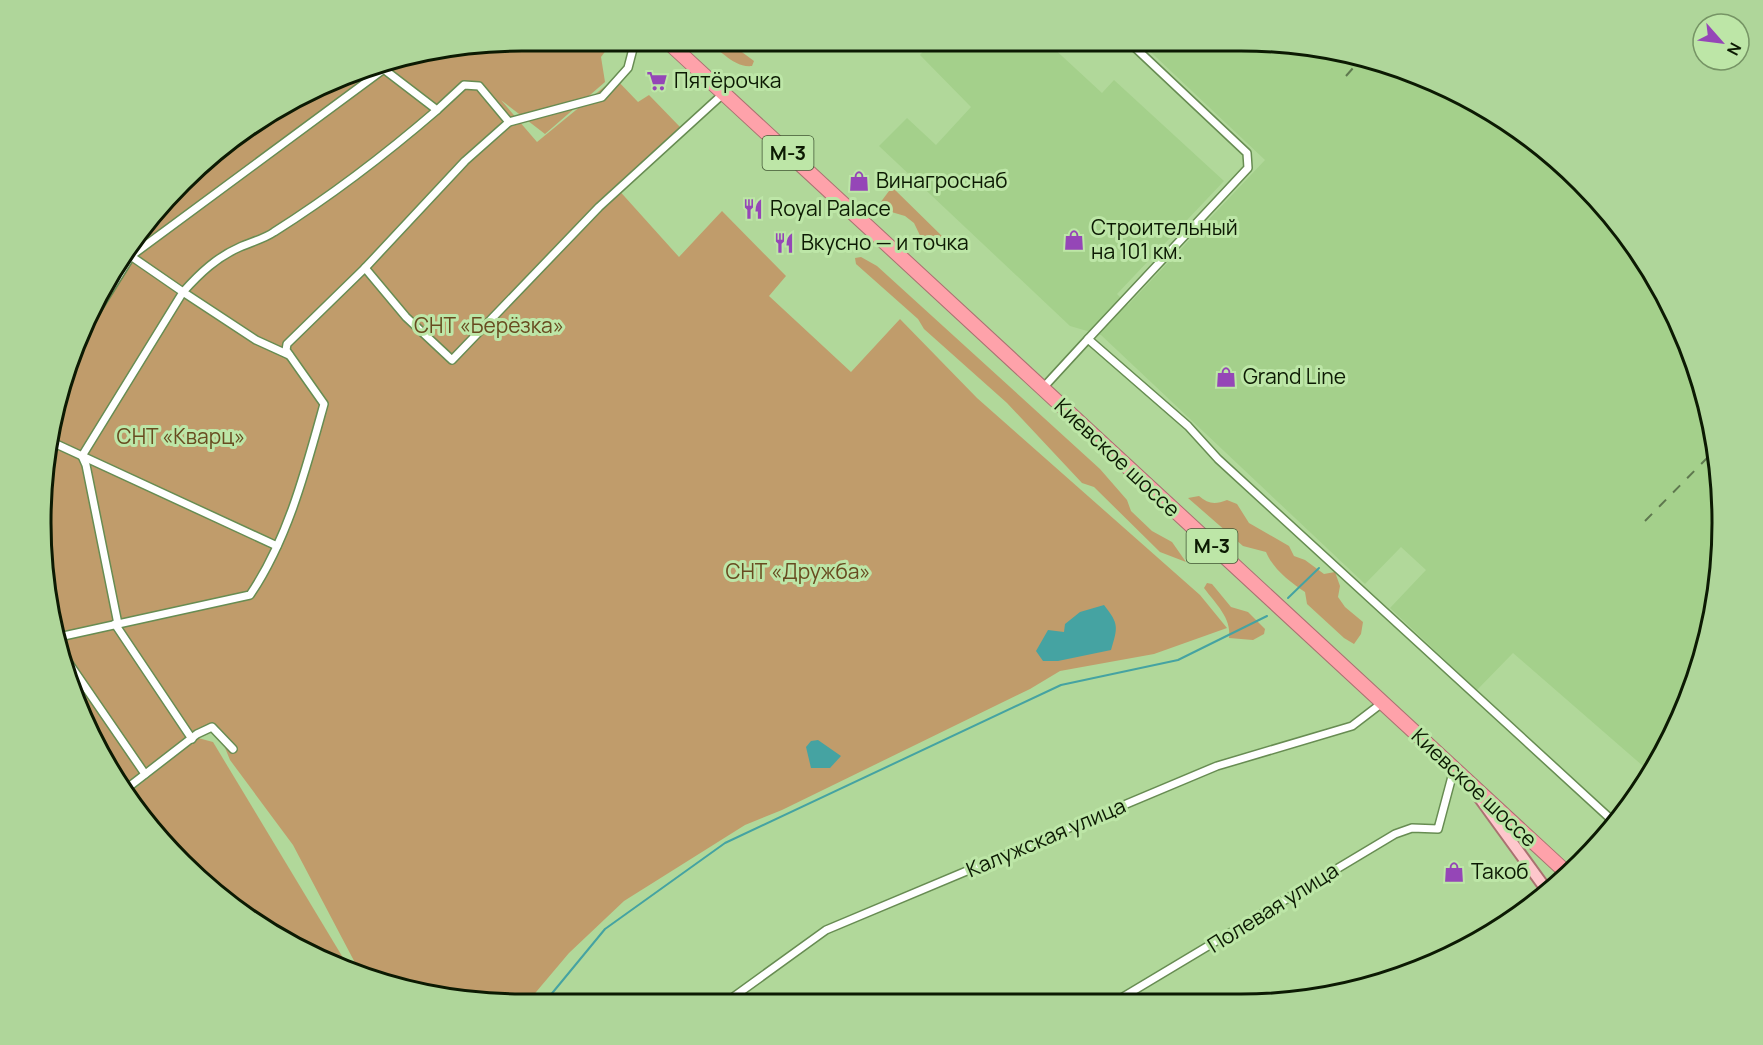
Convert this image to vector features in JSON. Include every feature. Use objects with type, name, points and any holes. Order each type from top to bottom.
[{"type":"highway","name":"Киевское шоссе","points":[[678,51],[1561,868]]},
{"type":"main road","points":[[1468,783],[1542,884]]},
{"type":"street","points":[[65,635],[250,595],[268,568],[277,546],[308,464],[324,404],[286,350],[287,344],[365,268],[465,161],[510,122],[602,97],[628,68],[632,51]]},
{"type":"street","points":[[1042,389],[1248,168],[1247,153],[1139,51]]},
{"type":"street","points":[[387,71],[437,110]]},
{"type":"street","points":[[142,244],[377,74]]},
{"type":"street","points":[[82,456],[183,292],[208,264],[239,247],[271,234],[293,220],[402,141],[464,85],[479,86],[510,122]]},
{"type":"street","points":[[365,268],[406,317],[452,360],[599,207],[724,93]]},
{"type":"street","points":[[133,257],[256,340],[290,356]]},
{"type":"street","points":[[1088,339],[1188,426],[1226,467],[1609,817]]},
{"type":"street","points":[[58,444],[277,546]]},
{"type":"street","points":[[82,456],[87,465],[116,624],[192,739]]},
{"type":"street","points":[[76,673],[145,774]]},
{"type":"street","name":"Калужская улица","points":[[739,994],[826,930],[1217,766],[1352,726],[1382,703]]},
{"type":"street","points":[[131,785],[192,739],[212,727],[233,748]]},
{"type":"street","name":"Полевая улица","points":[[1130,994],[1395,834],[1412,828],[1438,829],[1454,769]]},
{"type":"shaded area","points":[[924,51],[1057,51],[1102,93],[1114,80],[1224,181],[1117,294],[1128,305],[1265,160],[1150,51],[1240,51],[1302,55],[1363,67],[1392,76],[1449,100],[1502,130],[1528,148],[1574,189],[1615,235],[1649,287],[1663,314],[1676,342],[1696,400],[1708,461],[1712,522],[1711,553],[1703,614],[1696,645],[1676,703],[1644,767],[1513,653],[1477,690],[1390,608],[1426,570],[1401,547],[1365,584],[1101,335],[1070,326],[879,146],[907,118],[936,145],[971,107],[920,55]]},
{"type":"green space","points":[[522,51],[606,51],[601,57],[605,82],[545,134],[501,100],[537,142],[615,78],[638,102],[649,95],[681,128],[616,187],[679,257],[722,211],[786,276],[769,296],[851,372],[900,319],[977,398],[1200,595],[1227,628],[1154,654],[1060,671],[1030,689],[782,810],[745,825],[624,901],[569,953],[534,994],[492,993],[431,985],[400,978],[355,963],[293,845],[230,760],[217,728],[199,736],[133,788],[114,758],[87,703],[67,645],[55,584],[52,553],[52,492],[55,461],[67,400],[87,342],[114,287],[148,235],[189,189],[235,148],[287,114],[342,87],[400,67],[461,55]]},
{"type":"green space","points":[[720,51],[740,51],[754,61],[752,66],[745,66]]},
{"type":"green space","points":[[892,187],[945,239],[934,243],[933,249],[928,252],[914,223],[905,216],[888,211],[880,203]]},
{"type":"green space","points":[[861,257],[877,266],[1100,469],[1127,500],[1131,511],[1152,531],[1172,542],[1186,562],[1160,552],[1094,487],[1082,483],[1007,403],[856,264],[855,258]]},
{"type":"green space","points":[[1199,496],[1212,503],[1227,500],[1237,504],[1249,523],[1289,546],[1294,556],[1305,560],[1324,574],[1335,572],[1340,586],[1338,597],[1345,607],[1363,622],[1361,634],[1354,644],[1344,638],[1307,604],[1305,592],[1277,569],[1266,552],[1243,546],[1188,498]]},
{"type":"green space","points":[[1207,583],[1212,584],[1231,607],[1248,612],[1265,629],[1264,634],[1253,640],[1229,638],[1225,617],[1204,588]]},
{"type":"green space","points":[[198,738],[213,742],[344,959],[287,931],[235,897],[189,856],[148,810],[134,789]]},
{"type":"water","points":[[1104,605],[1116,626],[1111,650],[1058,661],[1043,661],[1036,651],[1048,630],[1064,632],[1065,624],[1080,612]]},
{"type":"water","points":[[818,740],[841,756],[830,768],[811,768],[806,747],[811,741]]},
{"type":"waterway","points":[[1288,598],[1319,568]]},
{"type":"waterway","points":[[551,994],[605,929],[725,843],[1061,685],[1178,660],[1267,616]]},
{"type":"railway","points":[[1346,76],[1355,65]]},
{"type":"railway","points":[[1645,521],[1707,458]]},
{"type":"place","name":"Пятёрочка","points":[[657,81]]},
{"type":"place","name":"Винагроснаб","points":[[859,181]]},
{"type":"place","name":"Royal Palace","points":[[753,209]]},
{"type":"place","name":"Строительный на 101 км.","points":[[1074,240]]},
{"type":"place","name":"Вкусно — и точка","points":[[784,243]]},
{"type":"place","name":"Grand Line","points":[[1226,377]]},
{"type":"place","name":"Такоб","points":[[1454,872]]},
{"type":"park label","name":"СНТ «Берёзка»","points":[[489,326]]},
{"type":"park label","name":"СНТ «Кварц»","points":[[181,437]]},
{"type":"park label","name":"СНТ «Дружба»","points":[[798,572]]}]
